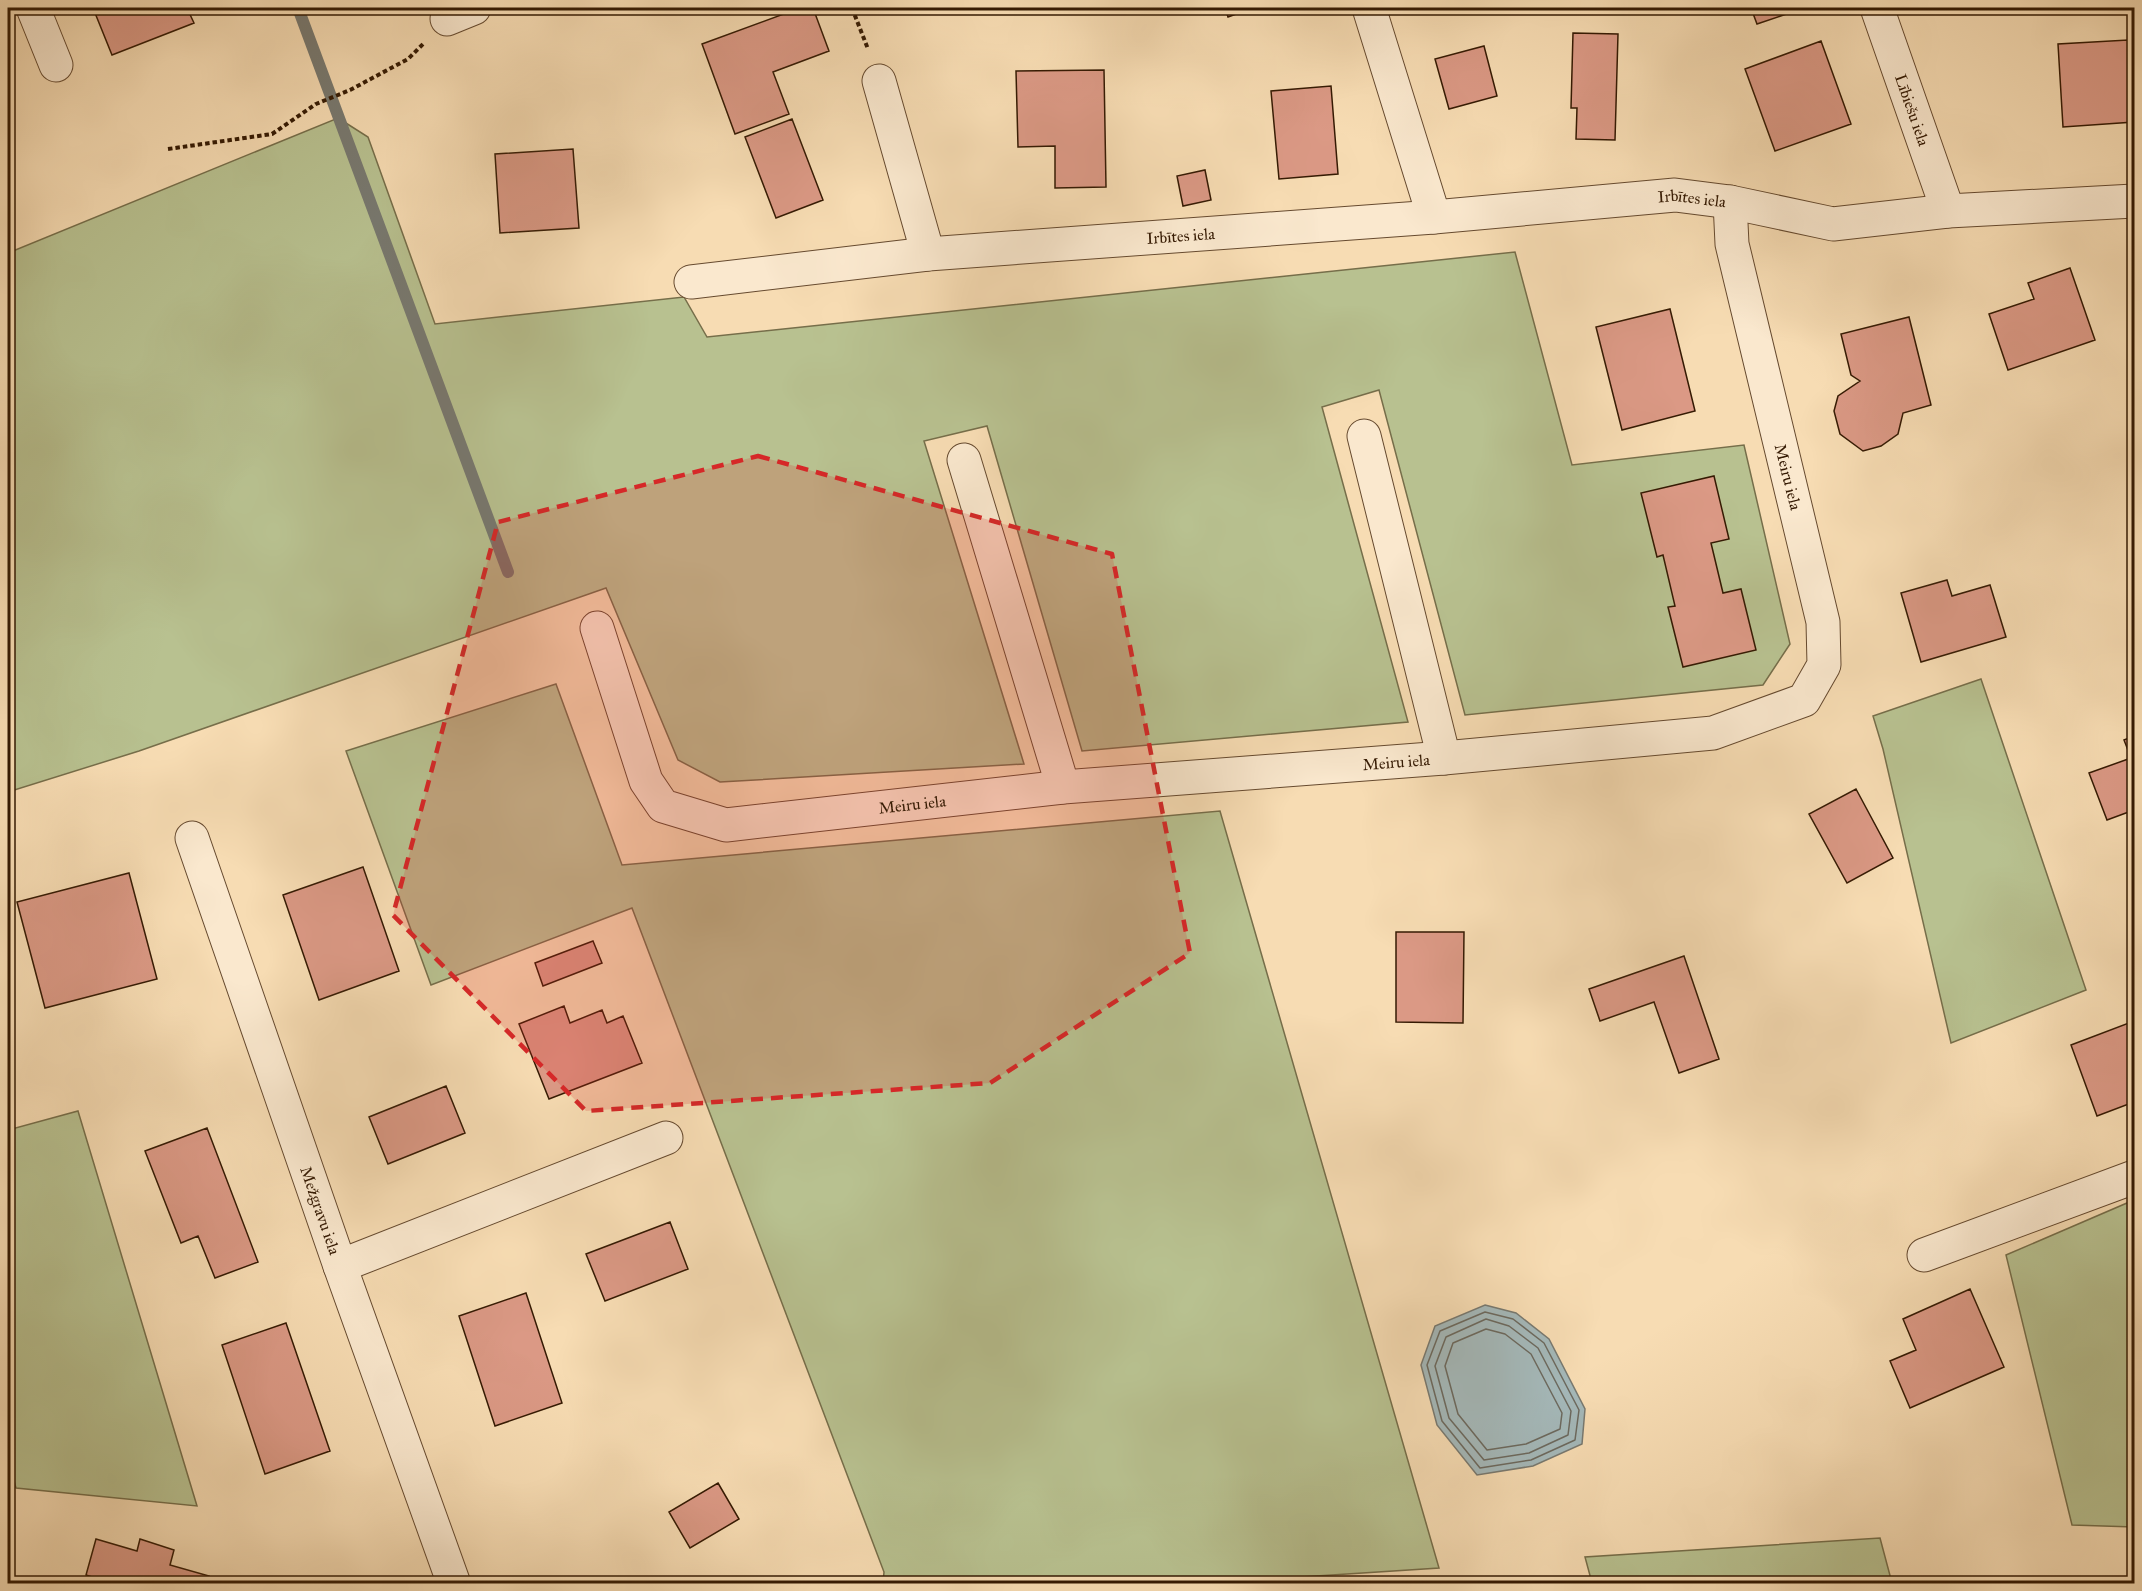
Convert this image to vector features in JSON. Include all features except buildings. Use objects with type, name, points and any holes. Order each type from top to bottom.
[{"type":"street","points":[[33,8],[56,65]]},
{"type":"street","points":[[1369,8],[1434,217]]},
{"type":"street","name":"Lībiešu iela","points":[[1878,8],[1948,211]]},
{"type":"street","points":[[879,81],[928,254]]},
{"type":"street","name":"Irbītes iela","points":[[691,282],[928,254],[1434,217],[1675,195],[1730,202],[1833,224],[1948,211],[2134,201]]},
{"type":"street","name":"Meiru iela","points":[[597,628],[646,781],[663,806],[726,825],[1063,787],[1444,758],[1713,733],[1804,700],[1824,665],[1823,622],[1732,244],[1730,202]]},
{"type":"street","points":[[1364,436],[1444,758]]},
{"type":"street","points":[[964,459],[1063,787]]},
{"type":"street","name":"Mežgravu iela","points":[[192,838],[340,1266],[454,1584]]},
{"type":"street","points":[[340,1266],[666,1138]]},
{"type":"street","points":[[1924,1255],[2134,1177]]},
{"type":"path","points":[[852,8],[879,81]]},
{"type":"path","points":[[168,149],[272,134],[316,104],[350,90],[408,59],[461,13]]},
{"type":"highlighted area","points":[[758,456],[1112,554],[1190,953],[990,1083],[586,1111],[393,915],[498,522]]},
{"type":"green space","points":[[338,118],[368,137],[435,324],[684,297],[707,337],[1515,252],[1572,465],[1744,445],[1790,644],[1763,685],[1465,715],[1379,390],[1322,407],[1408,722],[1082,751],[987,426],[924,441],[1024,764],[720,782],[678,760],[606,588],[139,751],[8,792],[8,253]]},
{"type":"green space","points":[[1981,679],[2086,990],[1951,1043],[1883,749],[1873,716]]},
{"type":"green space","points":[[556,684],[622,865],[1220,811],[1439,1568],[1194,1584],[883,1583],[884,1572],[632,908],[431,985],[346,751]]},
{"type":"green space","points":[[78,1111],[197,1506],[16,1488],[8,1460],[8,1130]]},
{"type":"green space","points":[[2134,1200],[2134,1527],[2072,1525],[2006,1255]]},
{"type":"green space","points":[[1880,1538],[1892,1583],[1592,1583],[1585,1557]]},
{"type":"water","points":[[1485,1305],[1516,1313],[1549,1339],[1585,1409],[1582,1444],[1533,1466],[1477,1475],[1437,1425],[1421,1365],[1435,1326]]},
{"type":"waterway","points":[[298,8],[508,572]]}]
